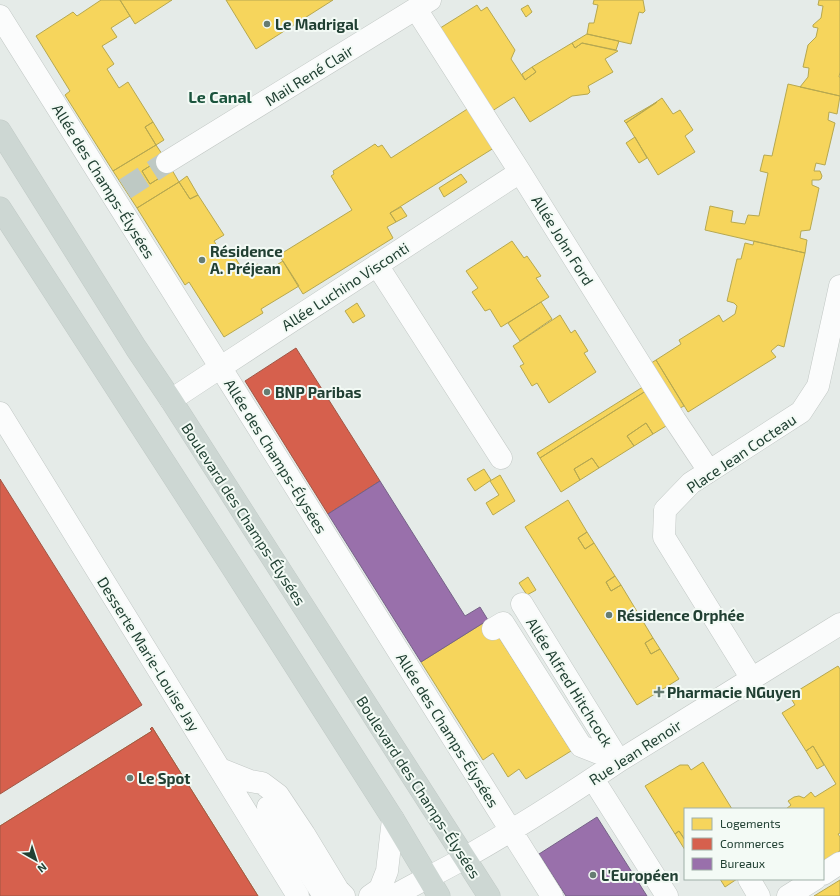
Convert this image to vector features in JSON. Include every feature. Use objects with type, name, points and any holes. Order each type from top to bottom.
[{"type":"main road","name":"Boulevard des Champs-Élysées","points":[[0,131],[136,348],[171,400],[489,896]]},
{"type":"main road","points":[[0,208],[393,819],[433,887]]},
{"type":"street","name":"Mail René Clair","points":[[167,162],[423,4]]},
{"type":"street","name":"Allée John Ford","points":[[423,4],[520,172],[709,471]]},
{"type":"street","name":"Allée des Champs-Élysées","points":[[0,16],[552,896]]},
{"type":"street","name":"Allée Luchino Visconti","points":[[171,400],[520,172]]},
{"type":"street","points":[[377,265],[500,458]]},
{"type":"street","name":"Place Jean Cocteau","points":[[752,679],[664,536],[665,510],[690,483],[801,412],[818,386],[840,286]]},
{"type":"street","name":"Desserte Marie-Louise Jay","points":[[0,413],[298,896]]},
{"type":"street","name":"Allée Alfred Hitchcock","points":[[522,604],[619,761]]},
{"type":"street","points":[[494,629],[503,623],[581,746],[619,761]]},
{"type":"street","name":"Rue Jean Renoir","points":[[394,896],[433,887],[465,858],[511,831],[619,761],[840,624]]},
{"type":"street","points":[[220,769],[250,781],[262,783],[278,795],[338,890],[344,896]]},
{"type":"street","points":[[593,779],[667,896]]},
{"type":"street","points":[[250,781],[263,798],[324,896]]},
{"type":"street","points":[[370,896],[380,889],[387,871],[393,819]]},
{"type":"street","points":[[824,873],[840,863]]},
{"type":"street","points":[[750,880],[760,896]]},
{"type":"street","points":[[788,896],[813,880]]},
{"type":"building: Logements","points":[[101,0],[120,0],[130,16],[111,28],[117,37],[102,46],[114,64],[107,69],[119,88],[128,82],[153,122],[145,127],[156,145],[113,171],[65,95],[70,91],[36,36],[73,12],[77,16]]},
{"type":"building: Logements","points":[[120,0],[172,0],[135,24]]},
{"type":"building: Logements","name":"Le Madrigal","points":[[226,0],[333,0],[256,49]]},
{"type":"building: Logements","points":[[594,0],[643,0],[645,11],[643,13],[639,12],[631,44],[587,34],[589,23],[594,23],[598,5],[593,4]]},
{"type":"building: Logements","points":[[819,0],[840,0],[840,96],[800,87],[808,77],[809,68],[803,67],[808,45],[816,37],[818,28],[813,27],[813,25],[821,18],[823,6],[818,5]]},
{"type":"building: Logements","points":[[477,5],[481,11],[487,7],[515,50],[511,59],[525,80],[536,72],[532,67],[572,43],[575,48],[582,43],[618,51],[605,59],[613,72],[588,86],[590,92],[588,94],[572,96],[530,122],[514,97],[489,113],[437,30]]},
{"type":"building: Logements","points":[[528,5],[532,12],[526,17],[521,9]]},
{"type":"building: Logements","points":[[587,34],[619,41],[616,50],[582,43],[575,48],[572,43]]},
{"type":"building: Logements","points":[[532,67],[536,72],[525,80],[522,74]]},
{"type":"building: Logements","points":[[788,84],[840,96],[837,114],[829,112],[828,120],[835,123],[825,165],[816,163],[814,171],[820,171],[822,176],[819,180],[812,180],[812,185],[819,188],[810,230],[801,231],[800,238],[807,240],[805,253],[705,230],[710,206],[733,211],[731,222],[745,224],[748,215],[759,216],[768,173],[760,171],[764,155],[772,156]]},
{"type":"building: Logements","points":[[662,98],[673,114],[680,110],[693,130],[685,136],[695,152],[658,175],[626,123]]},
{"type":"building: Logements","points":[[657,102],[626,123],[624,121]]},
{"type":"building: Logements","points":[[472,106],[497,146],[390,213],[396,222],[387,227],[393,238],[303,294],[279,255],[352,210],[331,176],[334,174],[333,171],[375,144],[378,147],[382,145],[391,158]]},
{"type":"building: Logements","points":[[153,122],[164,140],[156,145],[145,127]]},
{"type":"building: Logements","points":[[635,137],[647,158],[639,163],[626,143]]},
{"type":"building: Logements","points":[[156,145],[164,157],[142,171],[150,184],[172,170],[179,182],[137,208],[113,171]]},
{"type":"building: Logements","points":[[164,157],[172,170],[150,184],[142,171]]},
{"type":"building: Logements","points":[[461,174],[467,182],[444,197],[439,188]]},
{"type":"building: Logements","points":[[187,176],[198,195],[190,199],[179,182]]},
{"type":"building: Logements","name":"Résidence A. Préjean","points":[[179,182],[190,199],[198,195],[224,235],[214,241],[225,259],[233,254],[244,272],[258,264],[264,273],[283,261],[299,286],[261,309],[263,313],[224,337],[189,282],[185,285],[137,208]]},
{"type":"building: Logements","points":[[401,207],[407,216],[396,222],[390,213]]},
{"type":"building: Logements","points":[[512,241],[524,258],[527,256],[541,276],[536,278],[549,297],[501,327],[490,309],[485,311],[472,292],[478,288],[466,271]]},
{"type":"building: Logements","points":[[754,241],[805,253],[784,347],[778,345],[771,351],[776,357],[688,412],[656,360],[681,344],[679,340],[719,315],[723,322],[735,314],[737,306],[734,303],[727,301],[737,259],[741,259],[745,243],[753,245]]},
{"type":"building: Logements","points":[[541,302],[552,319],[520,341],[508,323]]},
{"type":"building: Logements","points":[[357,303],[365,316],[353,323],[345,311]]},
{"type":"building: Logements","points":[[560,315],[571,333],[575,330],[588,351],[584,353],[596,372],[549,403],[537,383],[532,386],[520,366],[524,364],[513,346]]},
{"type":"building: Logements","points":[[656,360],[684,406],[676,410],[648,365]]},
{"type":"building: Logements","points":[[646,385],[649,389],[540,458],[537,453]]},
{"type":"building: Logements","points":[[649,389],[671,423],[653,434],[646,423],[627,436],[634,446],[599,468],[592,458],[574,469],[580,480],[561,492],[540,458]]},
{"type":"building: Logements","points":[[646,423],[653,434],[634,446],[627,436]]},
{"type":"building: Logements","points":[[592,458],[599,468],[580,480],[574,469]]},
{"type":"building: Logements","points":[[484,469],[491,480],[475,491],[467,479]]},
{"type":"building: Logements","points":[[500,475],[515,501],[493,515],[486,503],[499,495],[490,481]]},
{"type":"building: Logements","name":"Résidence Orphée","points":[[568,500],[587,532],[578,538],[585,549],[594,543],[615,576],[606,582],[611,591],[621,585],[653,638],[645,643],[651,654],[660,649],[679,679],[637,705],[525,527]]},
{"type":"building: Logements","points":[[587,532],[594,543],[585,549],[578,538]]},
{"type":"building: Logements","points":[[615,576],[621,585],[611,591],[606,582]]},
{"type":"building: Logements","points":[[528,577],[536,590],[527,595],[519,583]]},
{"type":"building: Logements","points":[[488,620],[571,751],[526,779],[519,769],[508,777],[493,753],[483,760],[421,662]]},
{"type":"building: Logements","points":[[653,638],[660,649],[651,654],[645,643]]},
{"type":"building: Logements","points":[[838,666],[840,669],[840,833],[838,834],[840,837],[840,851],[824,860],[824,808],[787,808],[791,805],[788,801],[794,797],[799,796],[804,798],[811,792],[815,797],[836,784],[813,746],[806,751],[782,713],[795,705],[792,700],[794,693]]},
{"type":"building: Logements","name":"Le Spot","points":[[152,727],[258,896],[0,896],[0,826],[152,731],[150,729]]},
{"type":"building: Logements","points":[[813,746],[824,765],[817,769],[806,751]]},
{"type":"building: Logements","points":[[703,762],[731,808],[684,808],[684,838],[679,831],[675,834],[645,786],[680,765],[688,765],[691,770]]},
{"type":"building: Logements","points":[[679,831],[684,838],[684,848],[675,834]]},
{"type":"building: Logements","points":[[721,880],[736,880],[725,887]]},
{"type":"building: Logements","points":[[840,880],[840,896],[814,896]]},
{"type":"building: Commerces","points":[[296,348],[380,481],[328,514],[245,381]]},
{"type":"building: Commerces","points":[[0,479],[142,705],[0,794]]},
{"type":"building: Commerces","name":"Le Spot","points":[[152,727],[258,896],[0,896],[0,826],[152,731],[150,729]]},
{"type":"building: Bureaux","points":[[380,481],[465,616],[480,607],[488,620],[421,662],[328,514]]},
{"type":"building: Bureaux","name":"L'Européen","points":[[597,817],[647,896],[566,896],[539,854]]},
{"type":"tunnel","points":[[125,189],[167,162]]},
{"type":"place","name":"Le Madrigal","points":[[267,24]]},
{"type":"place","name":"Résidence A. Préjean","points":[[202,260]]},
{"type":"place","name":"BNP Paribas","points":[[267,392]]},
{"type":"place","name":"Résidence Orphée","points":[[609,615]]},
{"type":"place","name":"Pharmacie NGuyen","points":[[659,692]]},
{"type":"place","name":"Le Spot","points":[[130,778]]},
{"type":"place","name":"L'Européen","points":[[593,875]]},
{"type":"district","name":"Le Canal","points":[[220,96]]}]
